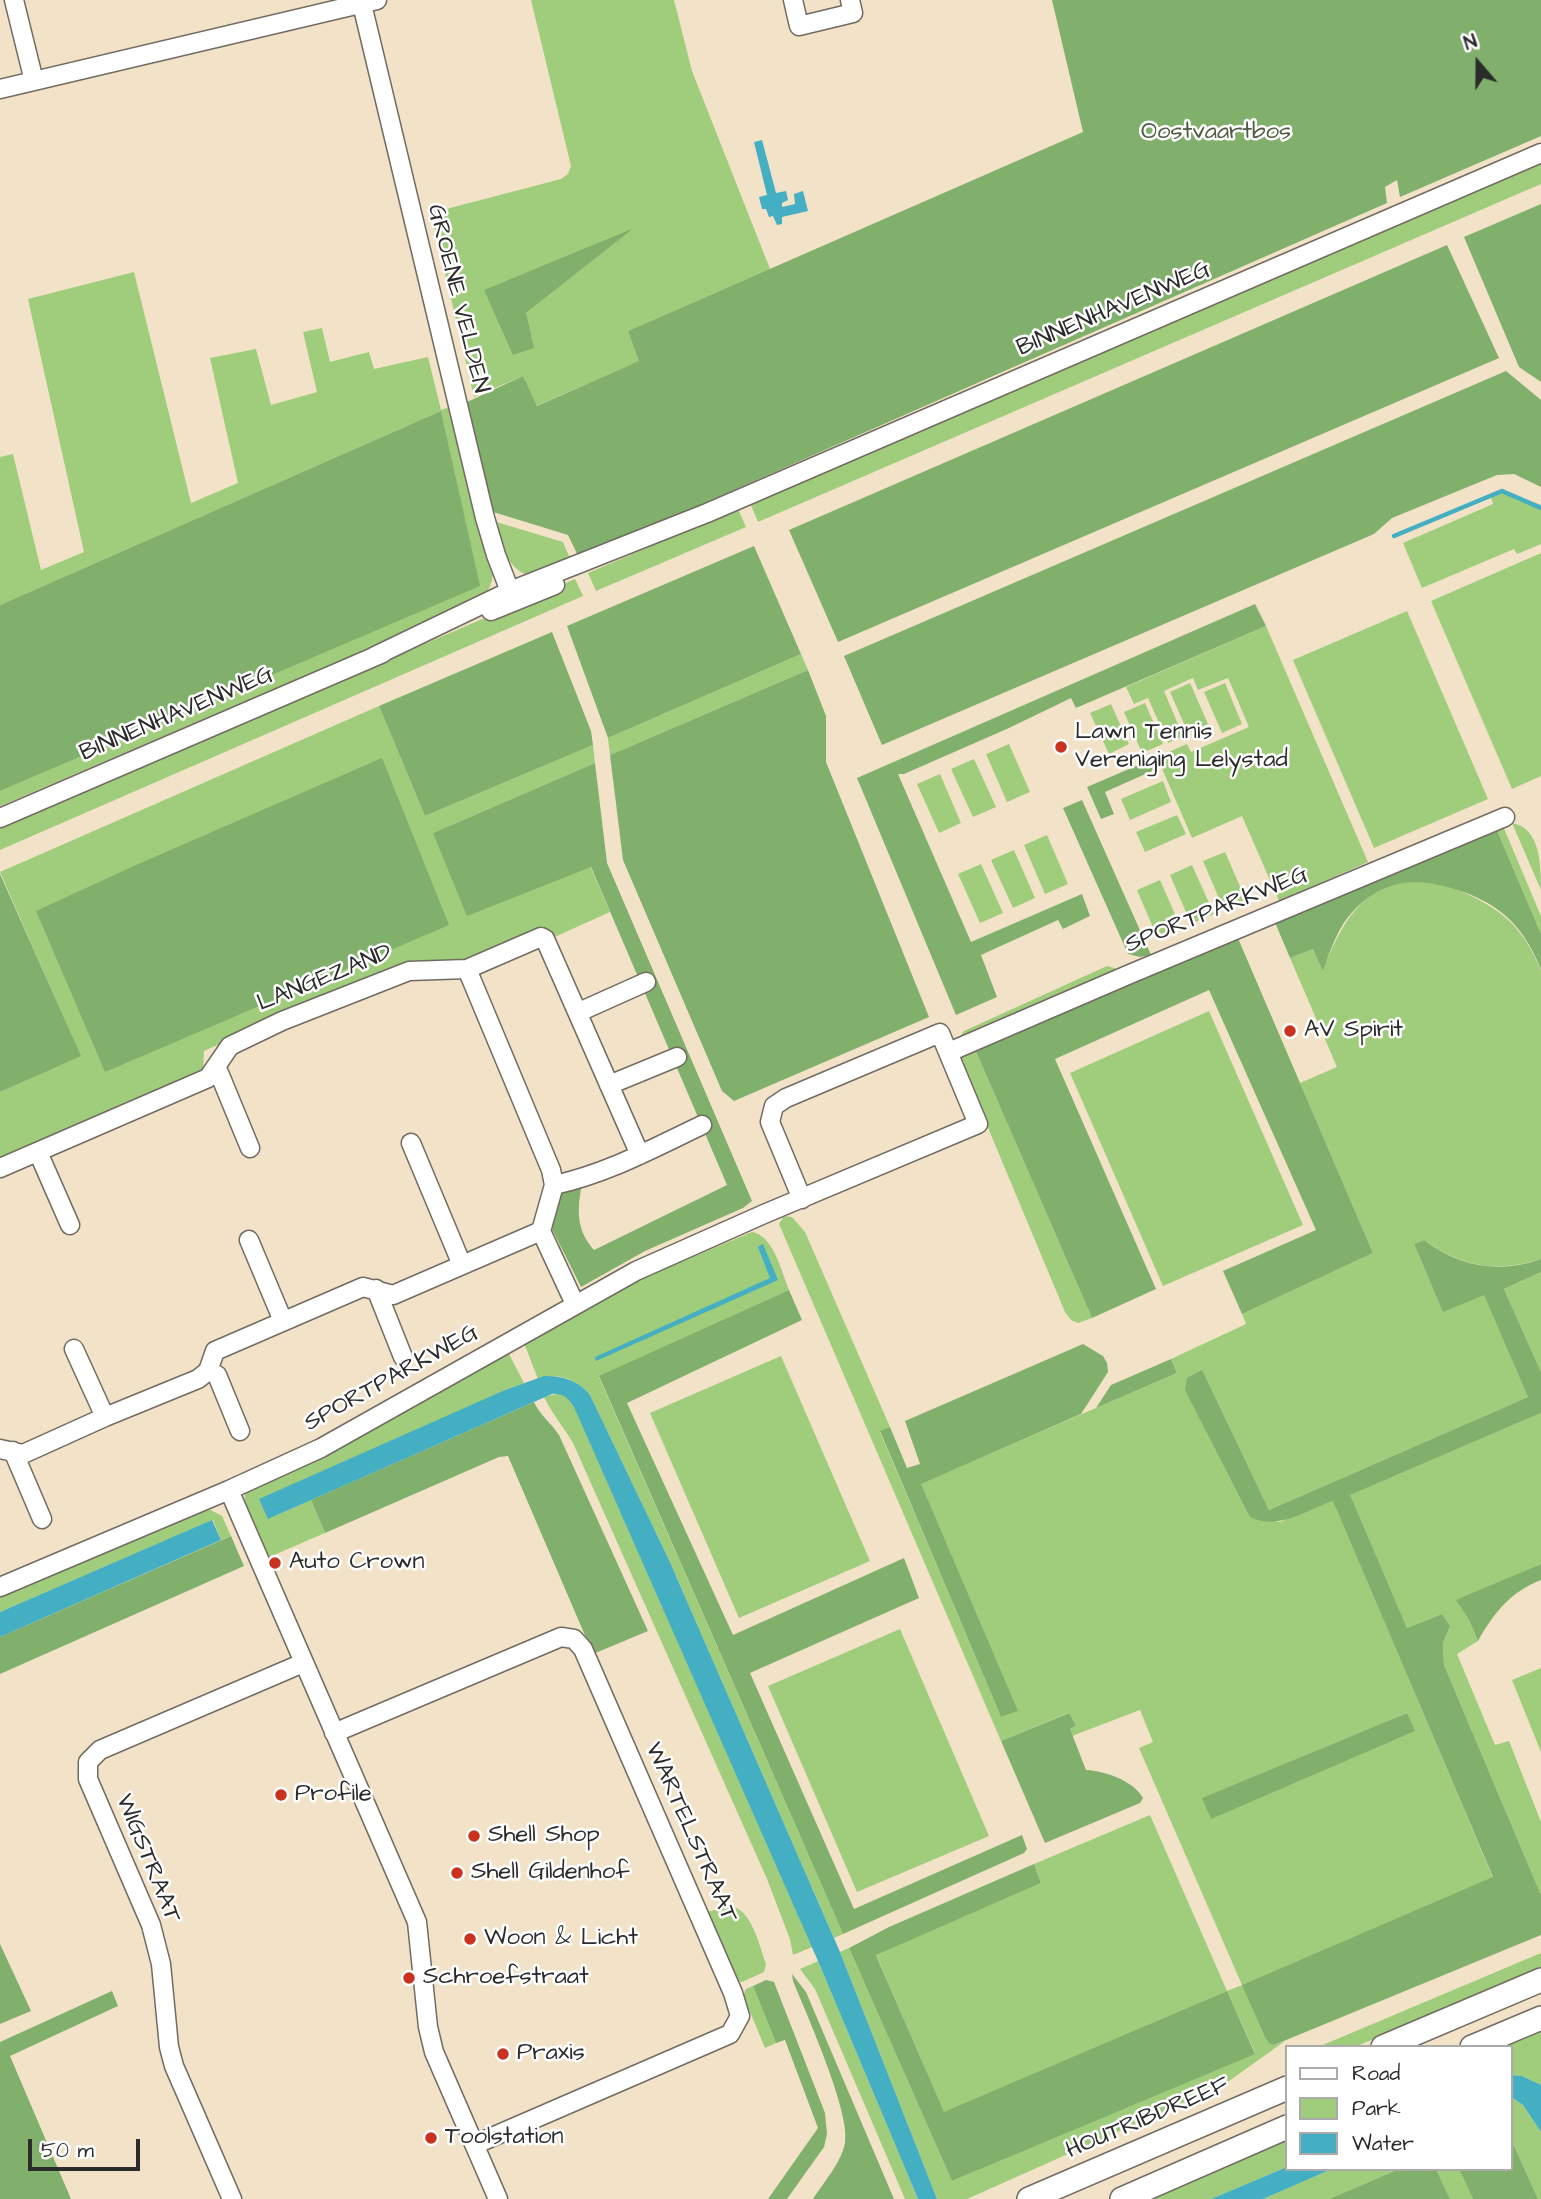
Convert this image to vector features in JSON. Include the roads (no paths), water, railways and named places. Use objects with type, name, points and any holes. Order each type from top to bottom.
[{"type":"main road","points":[[1388,2045],[1541,1980]]},
{"type":"main road","points":[[1477,2045],[1541,2018]]},
{"type":"main road","name":"HOUTRIBDREEF","points":[[1029,2199],[1286,2088]]},
{"type":"main road","points":[[1122,2199],[1286,2127]]},
{"type":"street","points":[[14,0],[34,81]]},
{"type":"street","points":[[793,0],[799,26],[853,13],[850,0]]},
{"type":"street","name":"GROENE VELDEN","points":[[0,89],[366,1],[485,518],[512,596]]},
{"type":"street","name":"BINNENHAVENWEG","points":[[0,818],[512,596],[581,574],[707,513],[1541,153]]},
{"type":"street","name":"SPORTPARKWEG","points":[[0,1587],[321,1448],[636,1271],[978,1124],[949,1052],[1121,977],[1505,817]]},
{"type":"street","name":"LANGEZAND","points":[[0,1168],[208,1078],[230,1046],[282,1021],[409,971],[467,969],[541,937],[545,939],[579,1012],[640,1155]]},
{"type":"street","points":[[467,969],[551,1170],[554,1185],[541,1231],[575,1304]]},
{"type":"street","points":[[579,1012],[646,982]]},
{"type":"street","points":[[802,1199],[769,1122],[774,1106],[786,1098],[940,1033],[949,1052]]},
{"type":"street","points":[[609,1085],[677,1057]]},
{"type":"street","points":[[217,1068],[250,1148]]},
{"type":"street","points":[[554,1185],[576,1181],[640,1155],[702,1125]]},
{"type":"street","points":[[411,1143],[462,1265]]},
{"type":"street","points":[[38,1152],[70,1225]]},
{"type":"street","points":[[6,1450],[23,1454],[105,1416],[198,1379],[208,1371],[215,1351],[363,1287],[393,1295],[541,1231]]},
{"type":"street","points":[[249,1240],[283,1321]]},
{"type":"street","points":[[376,1289],[403,1357]]},
{"type":"street","points":[[74,1349],[105,1416]]},
{"type":"street","points":[[208,1371],[217,1374],[240,1431]]},
{"type":"street","points":[[6,1450],[42,1520]]},
{"type":"street","points":[[229,1490],[417,1922],[428,2028],[434,2052],[498,2199]]},
{"type":"street","name":"WARTELSTRAAT","points":[[334,1733],[561,1637],[574,1639],[583,1649],[733,1993],[740,2016],[730,2035],[476,2144]]},
{"type":"street","name":"WIGSTRAAT","points":[[232,2199],[174,2066],[169,2047],[161,1964],[151,1925],[88,1779],[88,1762],[100,1750],[303,1663]]},
{"type":"water","points":[[762,140],[776,193],[786,191],[788,200],[782,203],[782,207],[795,204],[794,194],[803,191],[808,211],[782,217],[782,224],[777,225],[773,216],[769,217],[766,209],[762,209],[759,197],[767,195],[754,142]]},
{"type":"water","points":[[763,1244],[778,1280],[596,1361],[595,1357],[770,1278],[758,1247]]},
{"type":"water","points":[[544,1376],[570,1380],[590,1395],[669,1560],[840,1952],[937,2199],[918,2199],[818,1961],[574,1407],[567,1399],[559,1394],[552,1394],[268,1519],[259,1499],[505,1390]]},
{"type":"water","points":[[212,1520],[221,1540],[0,1637],[0,1612]]},
{"type":"water","points":[[1513,2075],[1522,2076],[1541,2085],[1541,2132],[1523,2105],[1513,2098]]},
{"type":"water","points":[[1286,2167],[1286,2171],[1327,2171],[1263,2199],[1211,2199]]},
{"type":"waterway","points":[[1394,536],[1502,491],[1541,508]]},
{"type":"place","name":"Lawn Tennis Vereniging Lelystad","points":[[1061,747]]},
{"type":"place","name":"AV Spirit","points":[[1290,1031]]},
{"type":"place","name":"Auto Crown","points":[[275,1563]]},
{"type":"place","name":"Profile","points":[[281,1795]]},
{"type":"place","name":"Shell Shop","points":[[474,1836]]},
{"type":"place","name":"Shell Gildenhof","points":[[457,1873]]},
{"type":"place","name":"Woon & Licht","points":[[470,1939]]},
{"type":"place","name":"Schroefstraat","points":[[409,1978]]},
{"type":"place","name":"Praxis","points":[[503,2054]]},
{"type":"place","name":"Toolstation","points":[[431,2138]]},
{"type":"park label","name":"Oostvaartbos","points":[[1216,133]]}]
